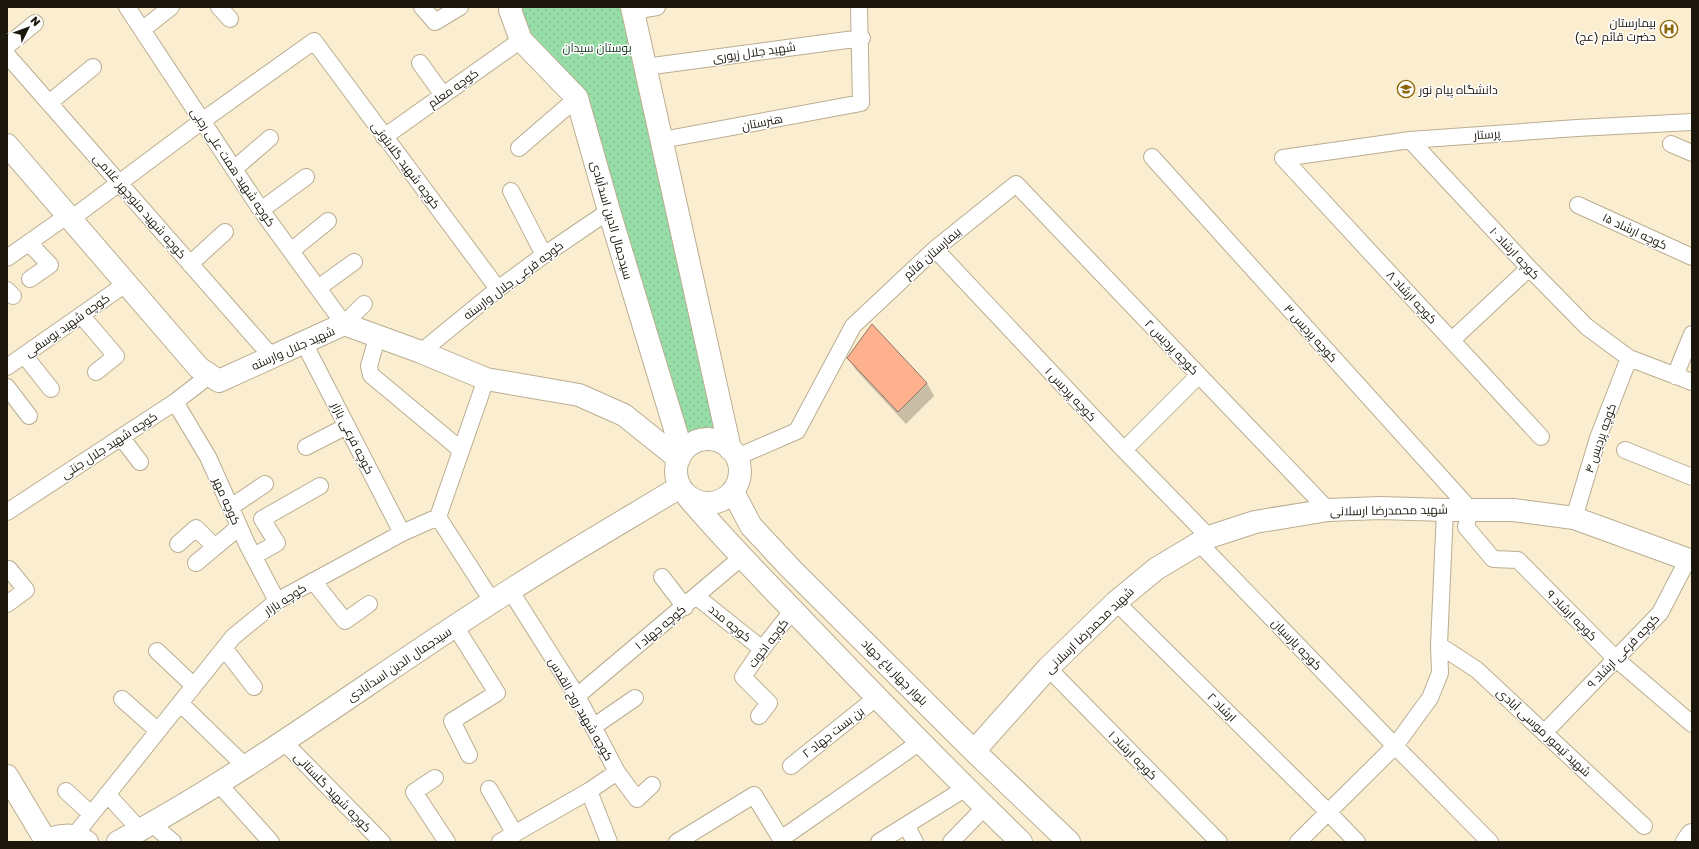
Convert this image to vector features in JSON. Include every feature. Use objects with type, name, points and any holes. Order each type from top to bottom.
[{"type":"street","name":"کوچه شهید همت علی رجبی","points":[[127,7],[261,210],[344,324]]},
{"type":"street","points":[[142,30],[171,7]]},
{"type":"street","points":[[219,7],[230,19]]},
{"type":"street","points":[[422,7],[435,22],[460,7]]},
{"type":"street","name":"سیدجمال الدین اسدآبادی","points":[[511,7],[510,10],[521,40],[577,98],[681,455]]},
{"type":"street","points":[[657,7],[632,9],[734,453],[740,466],[738,484],[733,492],[726,498],[707,504],[697,502],[684,492]]},
{"type":"street","points":[[859,7],[861,38]]},
{"type":"street","points":[[7,46],[35,23]]},
{"type":"street","name":"شهید جلال زیوری","points":[[645,66],[861,38]]},
{"type":"street","name":"هنرستان","points":[[662,140],[861,103],[861,38]]},
{"type":"street","name":"کوچه معلم","points":[[384,137],[521,40]]},
{"type":"street","name":"کوچه شهید گلابتونی","points":[[202,121],[314,41],[498,289]]},
{"type":"street","name":"کوچه شهید منوچهر غلامی","points":[[7,55],[272,357]]},
{"type":"street","points":[[420,64],[443,95]]},
{"type":"street","points":[[49,103],[93,66]]},
{"type":"street","points":[[519,148],[577,98]]},
{"type":"street","points":[[7,258],[119,183],[202,121]]},
{"type":"street","name":"پرستار","points":[[1283,158],[1410,140],[1577,128],[1692,122]]},
{"type":"street","points":[[234,169],[270,138]]},
{"type":"street","name":"کوچه ارشاد ۱۰","points":[[1410,140],[1529,268],[1587,326],[1629,358],[1692,382]]},
{"type":"street","points":[[1671,144],[1692,153]]},
{"type":"street","points":[[7,145],[199,368],[210,375]]},
{"type":"street","name":"کوچه پردیس ۳","points":[[1152,157],[1470,509]]},
{"type":"street","name":"کوچه ارشاد ۸","points":[[1283,158],[1541,437]]},
{"type":"street","points":[[261,210],[306,177]]},
{"type":"street","name":"بیمارستان قائم","points":[[734,453],[797,431],[853,326],[935,249],[1016,184]]},
{"type":"street","name":"کوچه پردیس ۲","points":[[1016,184],[1328,510]]},
{"type":"street","points":[[511,191],[544,254]]},
{"type":"street","name":"کوچه ارشاد ۱۵","points":[[1578,205],[1692,257]]},
{"type":"street","name":"کوچه فرعی جلال وارسته","points":[[421,352],[498,289],[544,254],[609,211]]},
{"type":"street","points":[[291,251],[328,221]]},
{"type":"street","points":[[190,264],[225,232]]},
{"type":"street","points":[[29,243],[50,265],[30,279]]},
{"type":"street","name":"کوچه پردیس ۱","points":[[935,249],[1124,450],[1204,540]]},
{"type":"street","points":[[318,288],[354,262]]},
{"type":"street","points":[[1452,340],[1529,268]]},
{"type":"street","name":"کوچه شهید یوسفی","points":[[7,367],[127,283]]},
{"type":"street","points":[[344,324],[364,304]]},
{"type":"street","points":[[81,316],[116,356],[96,372]]},
{"type":"street","name":"شهید جلال وارسته","points":[[210,375],[219,380],[344,324],[377,338],[421,352],[486,379],[579,395],[624,415],[681,455]]},
{"type":"street","points":[[1675,376],[1692,334]]},
{"type":"street","points":[[377,338],[369,366],[370,375],[461,450]]},
{"type":"street","name":"کوچه فرعی بازار","points":[[304,343],[402,533]]},
{"type":"street","points":[[24,355],[51,389]]},
{"type":"street","name":"کوچه پردیس ۴","points":[[1574,518],[1598,438],[1629,358]]},
{"type":"street","name":"کوچه شهید جلال جنتی","points":[[7,512],[175,402],[210,375]]},
{"type":"street","points":[[1124,450],[1199,375]]},
{"type":"street","points":[[438,517],[486,379]]},
{"type":"street","points":[[7,386],[29,416]]},
{"type":"street","name":"کوچه مهر","points":[[175,402],[208,457],[239,527],[277,601]]},
{"type":"street","points":[[306,447],[347,426]]},
{"type":"street","points":[[121,437],[140,462]]},
{"type":"street","points":[[734,453],[722,442],[700,440],[690,445],[681,455],[676,475],[684,492],[718,532],[876,698],[1021,842]]},
{"type":"street","points":[[1625,450],[1692,477]]},
{"type":"street","points":[[231,507],[265,484]]},
{"type":"street","points":[[254,556],[277,543],[262,519],[320,486]]},
{"type":"street","name":"سیدجمال الدین اسدآبادی","points":[[118,842],[146,827],[284,742],[501,596],[684,492]]},
{"type":"street","name":"بلوار چهار باغ جهاد","points":[[733,492],[751,526],[792,570],[974,751],[1069,842]]},
{"type":"street","name":"شهید محمدرضا ارسلانی","points":[[974,751],[1048,668],[1116,602],[1156,569],[1204,540],[1255,522],[1328,510],[1380,508],[1513,510],[1574,518],[1690,560]]},
{"type":"street","name":"کوچه ارشاد ۹","points":[[1470,509],[1466,527],[1493,559],[1518,560],[1616,659],[1692,724]]},
{"type":"street","points":[[1298,842],[1395,746],[1430,698],[1440,673],[1439,645],[1445,510]]},
{"type":"street","name":"کوچه بازار","points":[[80,839],[91,814],[233,637],[277,601],[402,533],[438,517]]},
{"type":"street","name":"کوچه شهید روح القدس","points":[[438,517],[501,596],[577,696],[617,772],[589,791],[500,842]]},
{"type":"street","points":[[196,563],[239,527]]},
{"type":"street","points":[[178,544],[196,528],[215,546]]},
{"type":"street","name":"کوچه پارسیان","points":[[1204,540],[1395,746],[1490,842]]},
{"type":"street","name":"کوچه جهاد ۱","points":[[577,696],[691,602],[742,557]]},
{"type":"street","name":"کوچه فرعی ارشاد ۹","points":[[1544,733],[1660,612],[1690,560]]},
{"type":"street","points":[[7,604],[26,590],[9,569]]},
{"type":"street","name":"کوچه مدد","points":[[662,577],[691,602],[762,649]]},
{"type":"street","points":[[313,581],[345,621],[369,604]]},
{"type":"street","name":"ارشاد ۲","points":[[1116,602],[1357,842]]},
{"type":"street","name":"کوچه اخوت","points":[[759,716],[769,703],[743,677],[762,649],[793,610]]},
{"type":"street","points":[[455,626],[497,693],[452,721],[468,755]]},
{"type":"street","name":"شهید تیمور موسی آبادی","points":[[1439,645],[1477,670],[1644,826]]},
{"type":"street","points":[[224,648],[254,687]]},
{"type":"street","points":[[157,651],[194,686]]},
{"type":"street","name":"کوچه ارشاد ۱","points":[[1048,668],[1219,842]]},
{"type":"street","points":[[593,727],[634,698]]},
{"type":"street","name":"بن بست جهاد ۲","points":[[790,766],[876,698]]},
{"type":"street","points":[[122,699],[158,731]]},
{"type":"street","points":[[180,703],[245,766]]},
{"type":"street","name":"کوچه شهید گلستانی","points":[[284,742],[382,842]]},
{"type":"street","points":[[677,842],[754,795],[781,839],[920,742]]},
{"type":"street","points":[[617,772],[637,799],[652,785]]},
{"type":"street","points":[[7,776],[45,842],[54,837],[64,835],[80,839]]},
{"type":"street","points":[[434,778],[414,792],[447,842]]},
{"type":"street","points":[[218,783],[271,842]]},
{"type":"street","points":[[879,842],[966,788]]},
{"type":"street","points":[[489,789],[514,834]]},
{"type":"street","points":[[66,791],[91,814]]},
{"type":"street","points":[[589,791],[609,842]]},
{"type":"street","points":[[107,794],[146,827],[173,842]]},
{"type":"street","points":[[952,842],[985,807]]},
{"type":"street","points":[[906,825],[915,842]]},
{"type":"street","points":[[1687,842],[1692,835]]},
{"type":"green space","name":"بوستان سیدان","points":[[518,7],[629,7],[716,434],[702,434],[684,442],[586,92],[525,29]]},
{"type":"building","points":[[872,324],[927,383],[898,412],[847,358]]},
{"type":"place","name":"بیمارستان حضرت قائم (عج)","points":[[1669,29]]},
{"type":"place","name":"دانشگاه پیام نور","points":[[1406,89]]}]
